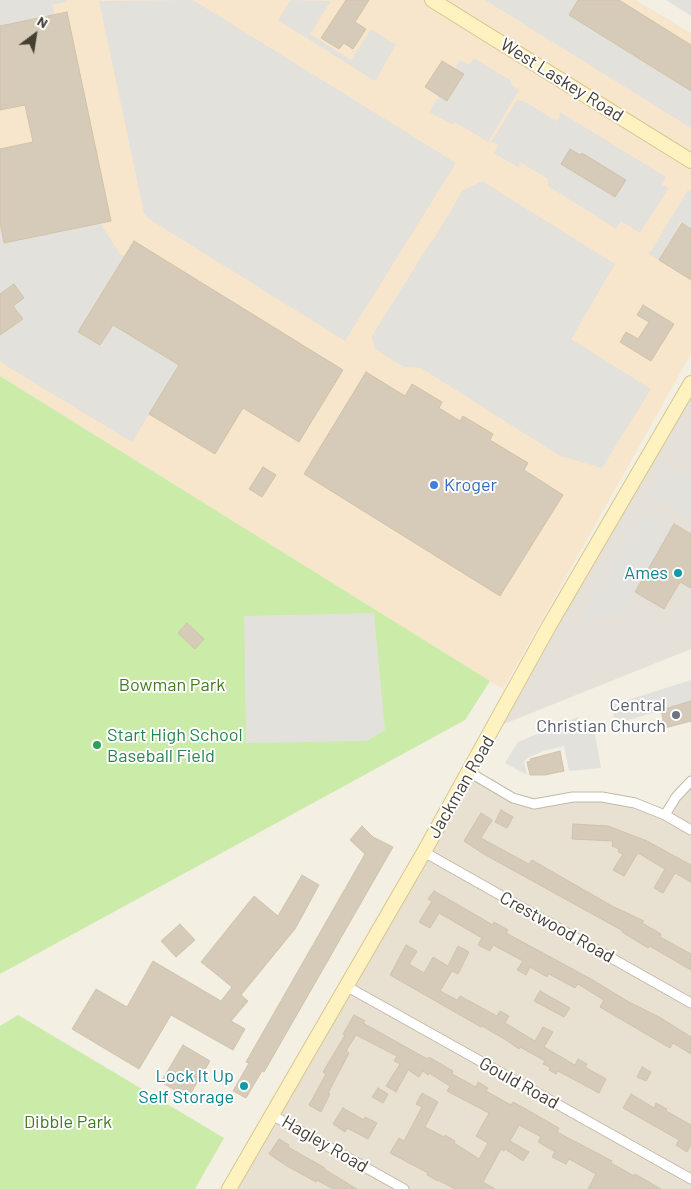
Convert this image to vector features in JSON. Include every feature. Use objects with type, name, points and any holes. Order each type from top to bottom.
[{"type":"main road","name":"West Laskey Road","points":[[432,0],[691,160]]},
{"type":"main road","name":"Jackman Road","points":[[229,1189],[424,852],[549,626],[691,383]]},
{"type":"street","points":[[469,772],[513,798],[534,804],[573,797],[602,797],[635,803],[691,830]]},
{"type":"street","points":[[665,816],[676,797],[691,781]]},
{"type":"street","name":"Crestwood Road","points":[[424,852],[691,1002]]},
{"type":"street","name":"Gould Road","points":[[346,986],[691,1179]]},
{"type":"street","name":"Hagley Road","points":[[272,1114],[404,1189]]},
{"type":"shaded area","points":[[0,0],[636,0],[691,33],[691,354],[503,689],[0,376]]},
{"type":"shaded area","points":[[0,0],[67,0],[66,2],[52,5],[55,14],[0,26]]},
{"type":"shaded area","points":[[193,0],[456,163],[345,341],[149,219],[144,213],[99,1]]},
{"type":"shaded area","points":[[291,0],[331,1],[310,34],[351,60],[371,29],[396,45],[375,81],[278,20]]},
{"type":"shaded area","points":[[485,0],[578,0],[569,15],[691,91],[691,128]]},
{"type":"shaded area","points":[[666,0],[691,0],[691,16]]},
{"type":"shaded area","points":[[474,58],[510,80],[512,86],[519,90],[488,142],[455,122],[453,125],[429,112],[439,96],[448,101],[464,75],[455,69],[460,60],[469,65]]},
{"type":"shaded area","points":[[517,100],[526,102],[556,121],[559,119],[560,112],[666,177],[662,185],[669,188],[640,233],[621,221],[616,229],[548,186],[548,179],[520,162],[519,168],[494,153],[499,145],[491,142]]},
{"type":"shaded area","points":[[482,181],[615,264],[571,339],[651,389],[602,468],[560,456],[421,368],[404,367],[375,349],[372,336],[463,190]]},
{"type":"shaded area","points":[[688,190],[691,192],[691,229],[680,222],[659,260],[649,254]]},
{"type":"shaded area","points":[[0,222],[4,243],[100,223],[120,254],[124,256],[78,332],[100,345],[113,325],[179,365],[132,442],[0,361]]},
{"type":"shaded area","points":[[691,382],[691,649],[494,728]]},
{"type":"shaded area","points":[[666,463],[691,477],[691,520],[648,495]]},
{"type":"shaded area","points":[[643,512],[671,529],[623,611],[579,624]]},
{"type":"shaded area","points":[[374,613],[385,730],[367,741],[246,743],[244,616]]},
{"type":"shaded area","points":[[691,680],[691,701],[615,724],[612,705]]},
{"type":"shaded area","points":[[578,717],[583,731],[594,729],[601,768],[569,771],[564,746],[527,758],[524,762],[527,775],[505,763],[518,742]]},
{"type":"shaded area","points":[[469,772],[534,804],[602,797],[665,815],[691,784],[691,1189],[229,1189]]},
{"type":"green space","name":"Bowman Park","points":[[0,376],[490,681],[465,720],[0,974]]},
{"type":"green space","name":"Dibble Park","points":[[18,1015],[224,1138],[195,1189],[0,1189],[0,1026]]},
{"type":"building","points":[[346,0],[369,0],[355,22],[366,29],[353,49],[344,43],[339,49],[321,38]]},
{"type":"building","points":[[578,0],[619,0],[691,45],[691,91],[569,15]]},
{"type":"building","points":[[67,12],[111,221],[4,243],[0,222],[0,149],[33,142],[25,105],[0,110],[0,26]]},
{"type":"building","points":[[442,61],[464,74],[447,101],[425,87]]},
{"type":"building","points":[[570,149],[580,155],[582,153],[626,180],[615,197],[561,164]]},
{"type":"building","points":[[682,223],[691,229],[691,280],[659,260]]},
{"type":"building","points":[[134,241],[343,370],[299,442],[243,408],[215,454],[149,414],[179,365],[113,325],[100,345],[78,332]]},
{"type":"building","points":[[14,284],[24,298],[13,306],[23,319],[0,335],[0,294]]},
{"type":"building","points":[[643,305],[674,324],[651,361],[620,342],[626,332],[638,339],[649,322],[637,315]]},
{"type":"building","name":"Kroger","points":[[366,372],[405,396],[412,384],[442,402],[439,408],[460,421],[463,416],[493,434],[490,440],[528,463],[524,470],[563,495],[500,596],[304,474]]},
{"type":"building","points":[[263,467],[276,475],[262,497],[249,489]]},
{"type":"building","points":[[674,524],[691,534],[691,588],[680,582],[664,609],[635,592]]},
{"type":"building","points":[[187,623],[204,639],[195,649],[178,633]]},
{"type":"building","name":"Central Christian Church","points":[[691,701],[691,721],[665,728],[661,710]]},
{"type":"building","points":[[560,751],[564,771],[545,775],[530,775],[527,762],[531,761],[530,759]]},
{"type":"building","points":[[501,810],[513,817],[507,828],[495,822]]},
{"type":"building","points":[[481,813],[492,820],[481,838],[529,864],[532,860],[612,906],[644,921],[642,923],[661,934],[660,937],[691,954],[691,970],[653,948],[649,946],[648,948],[623,931],[482,853],[464,841]]},
{"type":"building","points":[[573,824],[608,826],[647,841],[691,865],[691,882],[675,873],[663,893],[654,888],[665,869],[638,853],[624,876],[613,870],[623,854],[618,852],[619,849],[612,846],[613,841],[572,839]]},
{"type":"building","name":"Lock It Up Self Storage","points":[[362,826],[373,837],[393,847],[264,1072],[262,1071],[246,1098],[233,1091],[249,1063],[246,1062],[365,854],[350,840]]},
{"type":"building","points":[[302,875],[319,885],[295,929],[241,995],[248,1001],[231,1021],[245,1029],[233,1050],[171,1015],[139,1069],[72,1029],[96,989],[127,1007],[153,961],[221,1001],[232,987],[201,962],[254,896],[278,916]]},
{"type":"building","points":[[434,891],[493,925],[494,922],[508,930],[506,933],[661,1018],[691,1037],[691,1054],[673,1043],[670,1048],[600,1007],[604,1000],[578,984],[575,988],[549,974],[547,977],[530,967],[526,975],[517,970],[523,961],[493,945],[490,951],[478,945],[482,938],[439,913],[430,928],[419,922],[432,901],[428,899]]},
{"type":"building","points":[[180,924],[195,940],[176,957],[161,941]]},
{"type":"building","points":[[406,945],[417,951],[409,964],[424,973],[433,957],[448,966],[458,946],[469,952],[458,974],[452,971],[440,991],[457,1000],[460,996],[497,1016],[500,1011],[509,1016],[505,1023],[535,1041],[543,1027],[553,1032],[544,1047],[575,1065],[578,1059],[587,1064],[585,1067],[606,1079],[599,1093],[558,1071],[556,1074],[549,1070],[550,1067],[543,1064],[545,1061],[520,1047],[519,1049],[482,1026],[390,975]]},
{"type":"building","points":[[540,991],[570,1008],[564,1017],[534,1001]]},
{"type":"building","points":[[354,1015],[365,1021],[363,1023],[453,1071],[452,1074],[476,1087],[478,1082],[488,1088],[486,1091],[511,1105],[513,1102],[524,1108],[559,1128],[557,1132],[612,1161],[611,1163],[634,1176],[635,1174],[661,1189],[588,1189],[596,1174],[569,1159],[566,1164],[552,1157],[555,1152],[538,1142],[541,1137],[519,1125],[510,1141],[529,1152],[523,1161],[505,1149],[504,1151],[501,1149],[483,1182],[495,1189],[455,1189],[427,1175],[428,1173],[390,1153],[399,1138],[404,1141],[422,1107],[416,1104],[422,1093],[438,1102],[425,1127],[444,1137],[445,1135],[479,1159],[488,1143],[476,1136],[489,1113],[447,1091],[450,1086],[423,1071],[419,1077],[408,1070],[396,1092],[386,1086],[400,1064],[394,1061],[397,1056],[356,1035],[346,1051],[349,1053],[328,1093],[330,1094],[321,1112],[309,1105],[326,1074],[323,1072],[345,1035],[343,1034]]},
{"type":"building","name":"Lock It Up Self Storage","points":[[183,1045],[210,1061],[188,1098],[161,1082]]},
{"type":"building","points":[[642,1067],[651,1072],[646,1081],[637,1077]]},
{"type":"building","points":[[378,1088],[388,1094],[383,1103],[372,1097]]},
{"type":"building","points":[[631,1094],[654,1108],[656,1103],[691,1125],[691,1145],[687,1152],[676,1145],[679,1140],[623,1108]]},
{"type":"building","points":[[343,1108],[364,1120],[365,1117],[377,1123],[368,1139],[347,1128],[345,1132],[333,1124]]},
{"type":"building","points":[[279,1139],[289,1145],[288,1147],[357,1189],[333,1189],[287,1166],[269,1154]]},
{"type":"place","name":"Kroger","points":[[434,485]]},
{"type":"place","name":"Ames","points":[[678,573]]},
{"type":"place","name":"Central Christian Church","points":[[676,715]]},
{"type":"place","name":"Start High School Baseball Field","points":[[97,745]]},
{"type":"place","name":"Lock It Up Self Storage","points":[[244,1086]]}]
